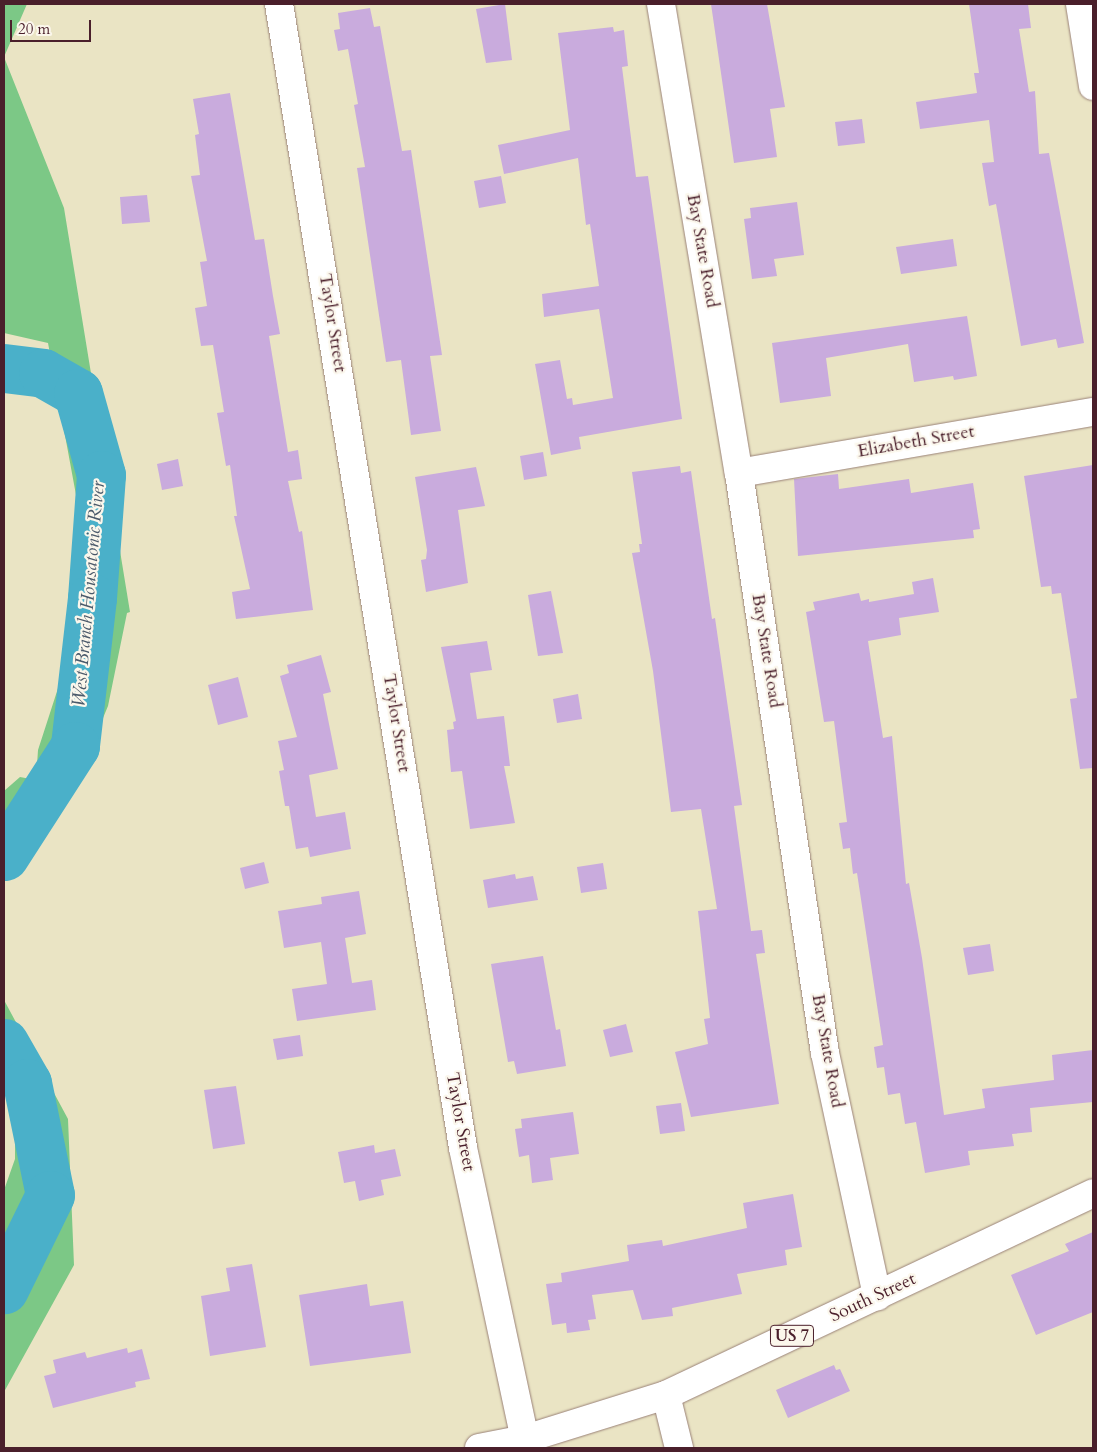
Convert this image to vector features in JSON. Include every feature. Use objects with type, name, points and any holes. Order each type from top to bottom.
[{"type":"main road","name":"Taylor Street","points":[[279,4],[463,1148],[525,1439]]},
{"type":"main road","name":"Bay State Road","points":[[661,4],[739,473],[825,1053],[877,1296]]},
{"type":"main road","points":[[1080,4],[1093,86]]},
{"type":"main road","name":"Elizabeth Street","points":[[739,473],[1093,412]]},
{"type":"main road","name":"South Street","points":[[479,1448],[525,1439],[666,1395],[1093,1193]]},
{"type":"main road","points":[[666,1395],[680,1448]]},
{"type":"green space","points":[[4,4],[27,4],[4,57]]},
{"type":"green space","points":[[4,57],[64,208],[130,612],[127,613],[108,706],[71,795],[4,865],[4,791],[20,777],[36,780],[38,750],[83,611],[74,551],[76,495],[48,343],[4,333]]},
{"type":"green space","points":[[4,1000],[68,1119],[74,1265],[4,1392],[4,1190],[15,1159],[15,1119],[4,1086]]},
{"type":"building","points":[[505,4],[512,60],[486,63],[476,9]]},
{"type":"building","points":[[711,4],[767,4],[785,107],[770,109],[777,157],[734,163]]},
{"type":"building","points":[[969,4],[1028,4],[1031,28],[1019,29],[1029,92],[1035,91],[1039,154],[1049,153],[1084,343],[1058,348],[1056,339],[1021,346],[996,204],[989,206],[982,163],[994,162],[989,120],[920,129],[916,102],[977,93],[974,73],[979,73]]},
{"type":"building","points":[[370,8],[374,27],[380,26],[402,151],[411,150],[442,355],[430,356],[441,431],[411,435],[401,360],[386,362],[357,168],[365,167],[354,105],[358,104],[348,49],[338,51],[334,30],[340,29],[338,13]]},
{"type":"building","points":[[613,27],[614,32],[624,30],[628,66],[622,67],[636,177],[648,176],[682,419],[579,437],[581,449],[551,455],[535,364],[560,360],[567,399],[572,398],[573,405],[613,398],[599,309],[544,317],[542,294],[599,286],[590,224],[586,225],[578,158],[504,174],[498,145],[570,130],[558,33]]},
{"type":"building","points":[[230,93],[255,240],[264,239],[280,334],[269,336],[288,452],[298,450],[302,479],[288,481],[299,532],[302,531],[313,610],[236,619],[232,592],[250,589],[234,516],[237,516],[230,465],[226,466],[217,413],[224,412],[213,345],[201,346],[195,308],[207,306],[200,262],[207,261],[191,176],[200,175],[195,135],[199,134],[193,99]]},
{"type":"building","points":[[862,119],[865,143],[838,146],[835,122]]},
{"type":"building","points":[[501,176],[506,203],[479,208],[474,181]]},
{"type":"building","points":[[147,195],[150,222],[122,224],[120,197]]},
{"type":"building","points":[[797,202],[804,255],[774,259],[777,276],[752,279],[744,219],[751,218],[750,208]]},
{"type":"building","points":[[953,239],[957,266],[901,274],[896,247]]},
{"type":"building","points":[[967,316],[977,376],[954,380],[953,376],[914,382],[908,344],[826,358],[831,396],[780,403],[772,343]]},
{"type":"building","points":[[543,452],[547,476],[524,480],[520,456]]},
{"type":"building","points":[[178,459],[183,486],[162,490],[157,464]]},
{"type":"building","points":[[1093,465],[1093,768],[1080,769],[1070,699],[1077,698],[1061,593],[1052,594],[1051,586],[1041,587],[1024,476]]},
{"type":"building","points":[[680,466],[681,473],[691,471],[712,619],[715,618],[742,805],[734,806],[751,931],[762,930],[765,953],[756,954],[779,1104],[691,1117],[675,1052],[708,1044],[704,1019],[710,1018],[698,911],[717,909],[701,809],[671,812],[653,671],[632,553],[640,552],[639,544],[642,544],[632,472]]},
{"type":"building","points":[[476,467],[485,506],[458,510],[468,583],[426,592],[421,560],[426,559],[427,550],[415,477]]},
{"type":"building","points":[[838,474],[839,489],[909,479],[911,493],[973,483],[980,529],[973,530],[974,538],[798,556],[794,479]]},
{"type":"building","points":[[933,578],[939,612],[899,618],[901,635],[868,641],[883,738],[892,736],[906,884],[909,883],[922,958],[944,1115],[985,1108],[982,1089],[1054,1080],[1052,1055],[1093,1050],[1093,1102],[1030,1108],[1032,1132],[1012,1134],[1014,1146],[968,1151],[970,1165],[925,1173],[916,1122],[905,1124],[900,1093],[888,1095],[884,1067],[877,1068],[874,1047],[883,1045],[857,873],[853,874],[850,848],[843,849],[839,823],[847,822],[834,721],[824,722],[806,612],[815,610],[813,602],[859,593],[861,601],[869,599],[869,602],[914,594],[912,582]]},
{"type":"building","points":[[551,591],[563,653],[538,656],[528,595]]},
{"type":"building","points":[[487,641],[492,670],[470,673],[477,719],[504,716],[510,766],[504,766],[515,823],[470,829],[462,771],[451,772],[447,730],[454,729],[453,722],[456,721],[441,647]]},
{"type":"building","points":[[321,655],[331,692],[323,694],[338,769],[309,775],[316,817],[345,812],[351,849],[310,857],[308,847],[296,849],[289,806],[285,806],[279,771],[284,770],[278,741],[297,737],[280,676],[289,673],[287,665]]},
{"type":"building","points":[[238,677],[248,717],[218,725],[208,685]]},
{"type":"building","points":[[578,694],[582,719],[557,723],[553,699]]},
{"type":"building","points":[[264,862],[269,883],[245,889],[240,868]]},
{"type":"building","points":[[603,863],[607,889],[581,893],[577,867]]},
{"type":"building","points":[[515,874],[516,879],[533,876],[538,900],[488,908],[483,880]]},
{"type":"building","points":[[359,891],[366,934],[345,938],[352,983],[372,980],[376,1010],[297,1021],[292,989],[327,984],[321,942],[284,948],[278,911],[322,904],[321,897]]},
{"type":"building","points":[[990,944],[994,971],[968,975],[963,948]]},
{"type":"building","points":[[543,956],[556,1030],[560,1029],[566,1066],[517,1074],[514,1061],[508,1062],[491,964]]},
{"type":"building","points":[[626,1024],[633,1052],[610,1057],[603,1030]]},
{"type":"building","points":[[300,1035],[303,1056],[277,1060],[273,1039]]},
{"type":"building","points":[[236,1086],[245,1144],[213,1149],[204,1090]]},
{"type":"building","points":[[681,1103],[685,1131],[660,1134],[656,1106]]},
{"type":"building","points":[[573,1112],[579,1154],[550,1158],[553,1180],[532,1183],[529,1155],[519,1157],[515,1129],[522,1128],[521,1119]]},
{"type":"building","points":[[374,1145],[375,1153],[395,1149],[401,1176],[381,1180],[384,1195],[359,1201],[355,1181],[344,1183],[338,1152]]},
{"type":"building","points":[[793,1194],[802,1247],[785,1250],[787,1265],[737,1274],[742,1294],[672,1308],[673,1316],[642,1320],[633,1290],[592,1295],[596,1319],[588,1320],[590,1330],[567,1333],[566,1323],[552,1325],[546,1284],[562,1282],[561,1273],[629,1261],[627,1245],[662,1240],[663,1246],[747,1228],[743,1203]]},
{"type":"building","points":[[1093,1232],[1093,1312],[1036,1335],[1011,1275],[1069,1251],[1065,1244]]},
{"type":"building","points":[[252,1264],[266,1347],[210,1356],[201,1296],[230,1291],[226,1268]]},
{"type":"building","points":[[367,1284],[370,1306],[403,1301],[411,1353],[310,1366],[299,1295]]},
{"type":"building","points":[[127,1348],[128,1353],[142,1349],[150,1379],[135,1382],[136,1387],[53,1408],[44,1376],[56,1373],[53,1360],[85,1352],[87,1358]]},
{"type":"building","points":[[834,1365],[836,1370],[840,1369],[850,1391],[788,1418],[776,1390]]},
{"type":"waterway","name":"West Branch Housatonic River","points":[[4,368],[43,373],[78,393],[101,475],[92,598],[75,746],[4,856]]},
{"type":"waterway","name":"West Branch Housatonic River","points":[[4,1043],[27,1083],[50,1195],[4,1289]]}]
